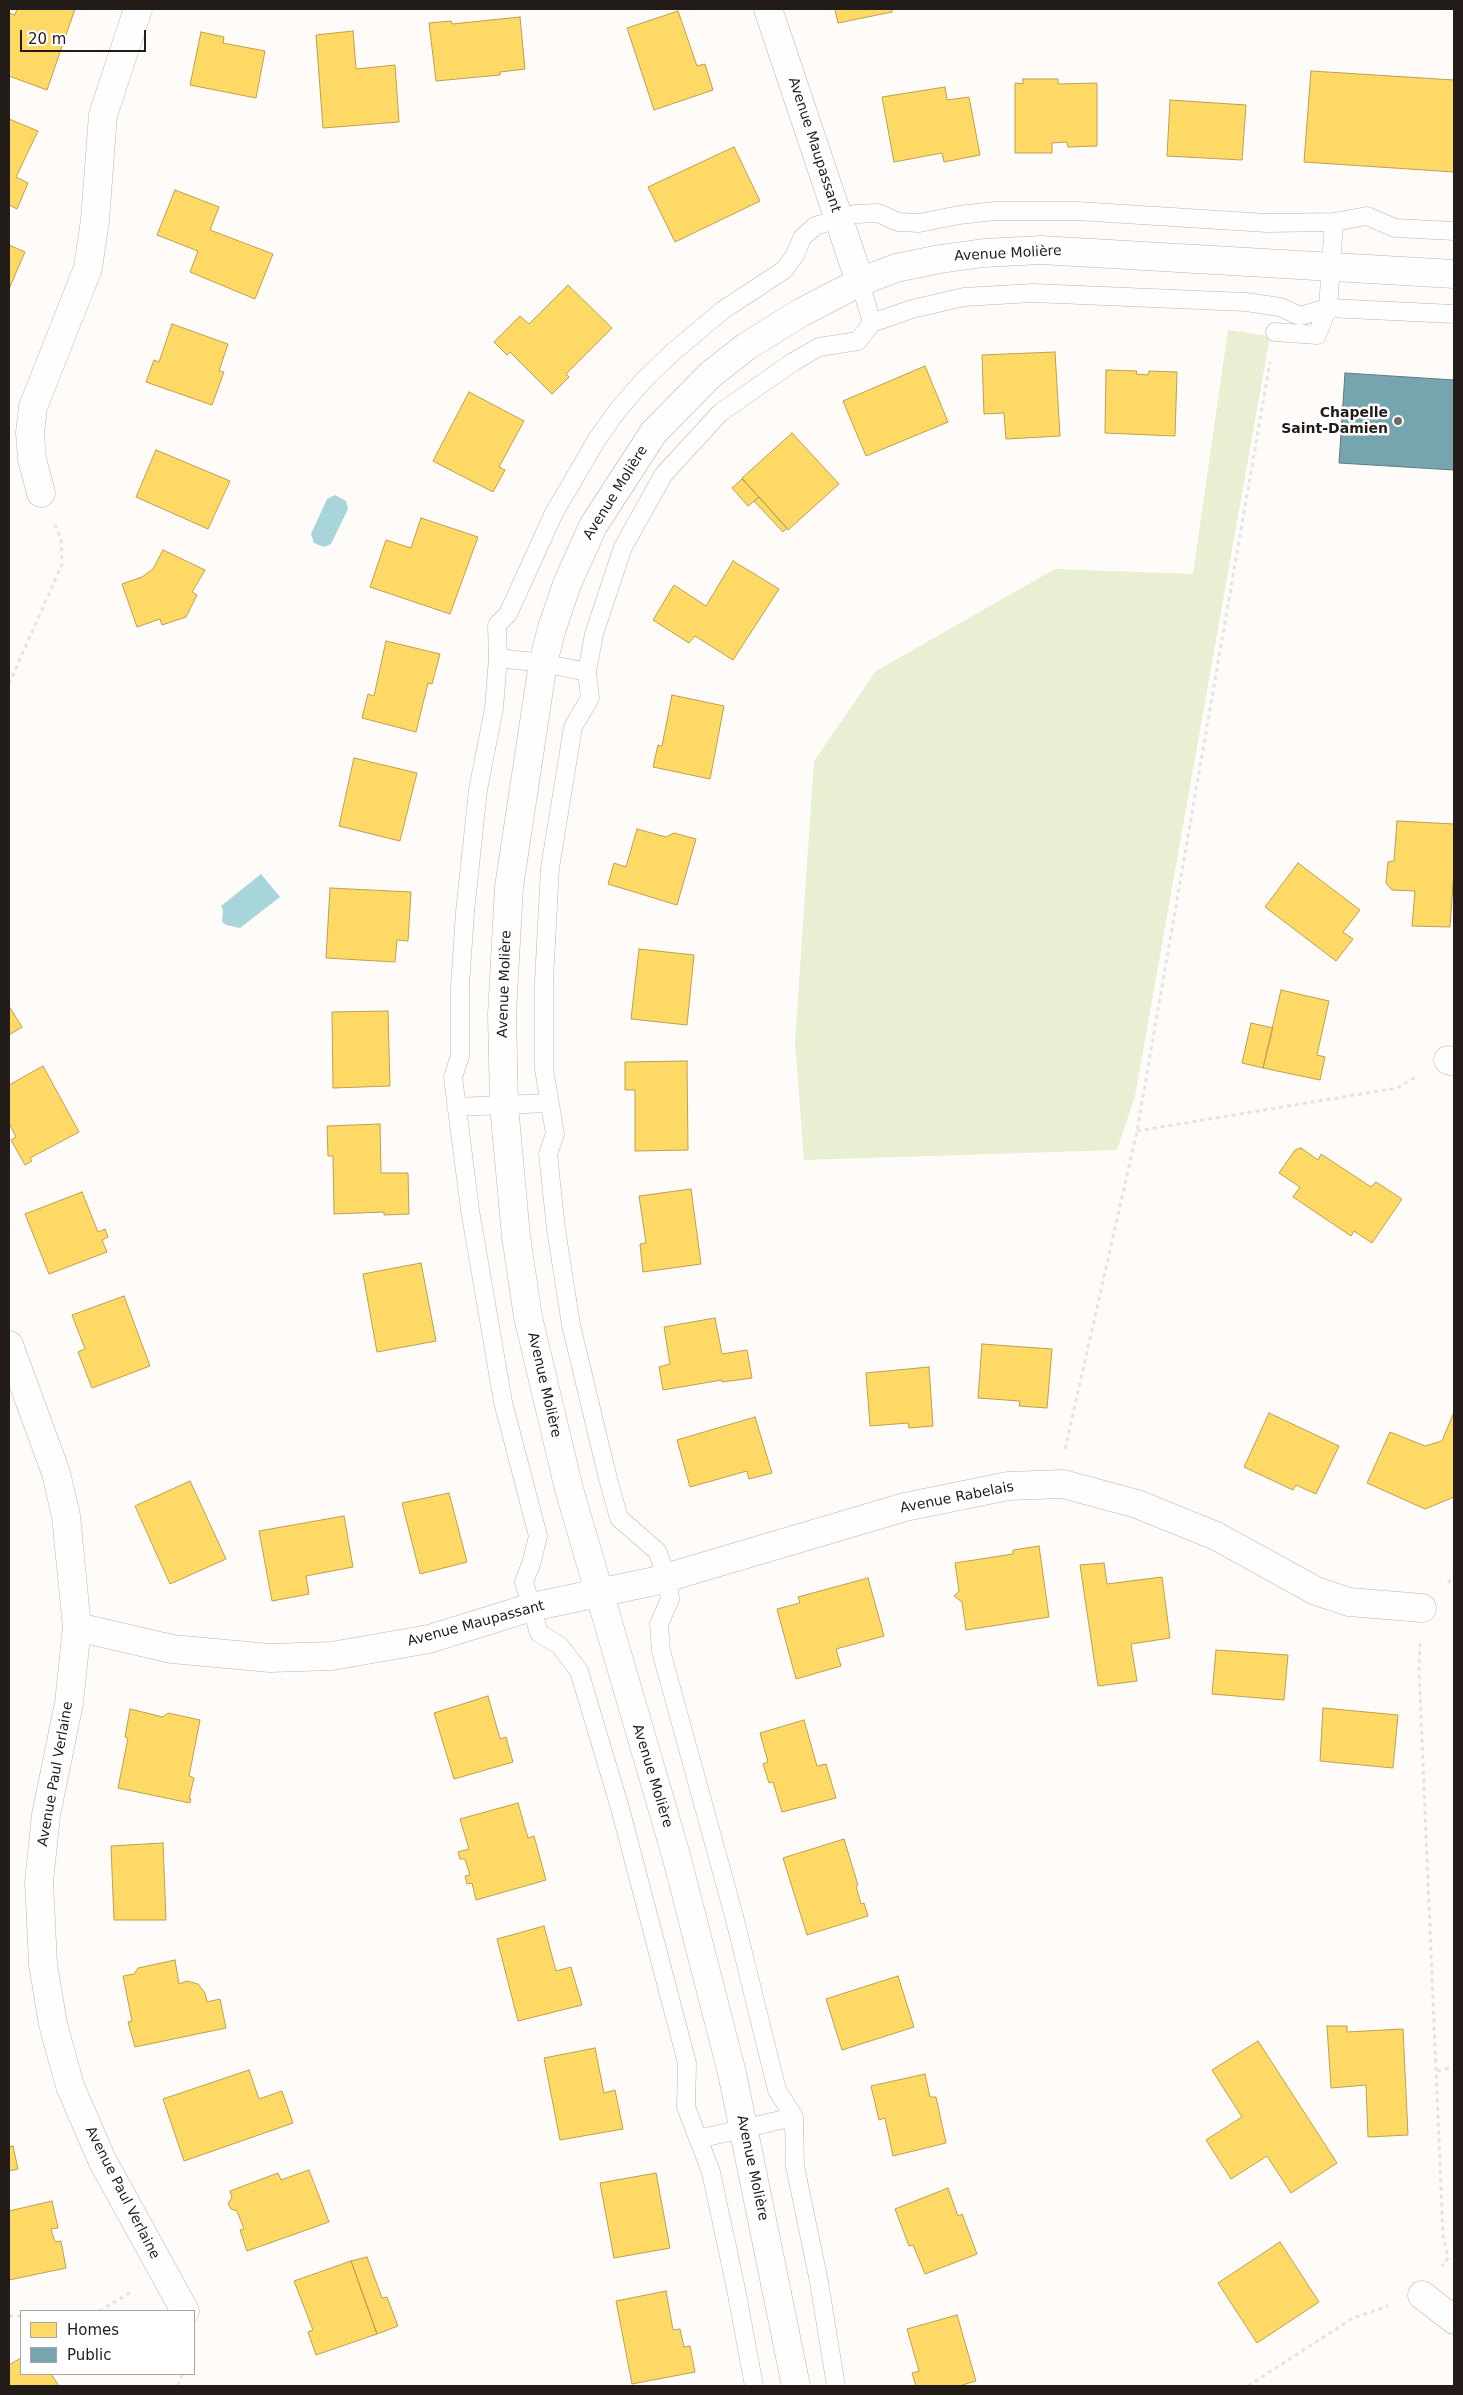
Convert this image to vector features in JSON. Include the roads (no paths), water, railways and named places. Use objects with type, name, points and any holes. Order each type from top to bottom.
[{"type":"street","points":[[41,493],[32,459],[30,433],[33,407],[88,268],[95,220],[103,115],[138,9]]},
{"type":"street","name":"Avenue Maupassant","points":[[768,9],[837,219],[860,282]]},
{"type":"street","name":"Avenue Molière","points":[[796,2386],[732,2073],[676,1855],[566,1480],[528,1316],[516,1236],[504,1106],[502,1014],[509,887],[543,663],[567,584],[593,526],[654,432],[710,375],[747,346],[802,312],[860,282],[896,268],[984,253],[1041,250],[1454,274]]},
{"type":"street","points":[[9,1345],[56,1473],[66,1516],[77,1627]]},
{"type":"street","name":"Avenue Rabelais","points":[[599,1593],[668,1577],[905,1507],[1008,1486],[1063,1484],[1136,1504],[1216,1536],[1316,1592],[1349,1602],[1422,1608]]},
{"type":"street","name":"Avenue Maupassant","points":[[77,1627],[172,1649],[270,1658],[332,1656],[429,1639],[532,1607],[599,1593]]},
{"type":"street","name":"Avenue Paul Verlaine","points":[[77,1627],[69,1703],[46,1815],[39,1882],[43,1964],[54,2024],[70,2086],[102,2160],[184,2310]]},
{"type":"street","points":[[1422,2295],[1454,2320]]},
{"type":"lane","points":[[754,2386],[711,2172],[686,2107],[687,2063],[620,1808],[579,1671],[560,1646],[539,1633],[524,1582],[532,1561],[538,1536],[503,1402],[470,1210],[453,1077],[460,1056],[460,986],[467,884],[478,790],[494,708],[498,658],[497,625],[508,614],[554,513],[596,441],[617,411],[642,381],[673,352],[723,310],[784,270],[795,255],[802,238],[815,226],[856,214],[878,213],[898,222],[919,223],[959,215],[995,211],[1077,211],[1268,223],[1334,222],[1367,216],[1395,228],[1454,231]]},
{"type":"lane","points":[[1275,332],[1318,335],[1328,308],[1334,222]]},
{"type":"lane","points":[[860,282],[872,323]]},
{"type":"lane","points":[[836,2386],[795,2166],[794,2117],[777,2090],[734,1916],[661,1651],[659,1624],[670,1599],[668,1577],[657,1551],[620,1518],[608,1479],[571,1325],[558,1239],[548,1154],[555,1134],[548,1103],[544,1069],[544,981],[550,868],[573,727],[590,698],[587,672],[594,634],[623,547],[664,474],[720,413],[793,362],[819,347],[858,341],[872,323],[912,310],[964,297],[988,294],[1070,292],[1246,302],[1280,307],[1300,316],[1328,308],[1454,314]]},
{"type":"lane","points":[[498,658],[543,663],[587,672]]},
{"type":"lane","points":[[456,1107],[548,1103]]},
{"type":"lane","points":[[698,2139],[794,2117]]},
{"type":"water","points":[[335,495],[346,501],[348,509],[331,544],[324,547],[314,543],[311,534],[327,499]]},
{"type":"water","points":[[261,874],[280,897],[240,928],[226,925],[222,922],[223,910],[221,906]]},
{"type":"place","name":"Chapelle Saint-Damien","points":[[1398,421]]}]
